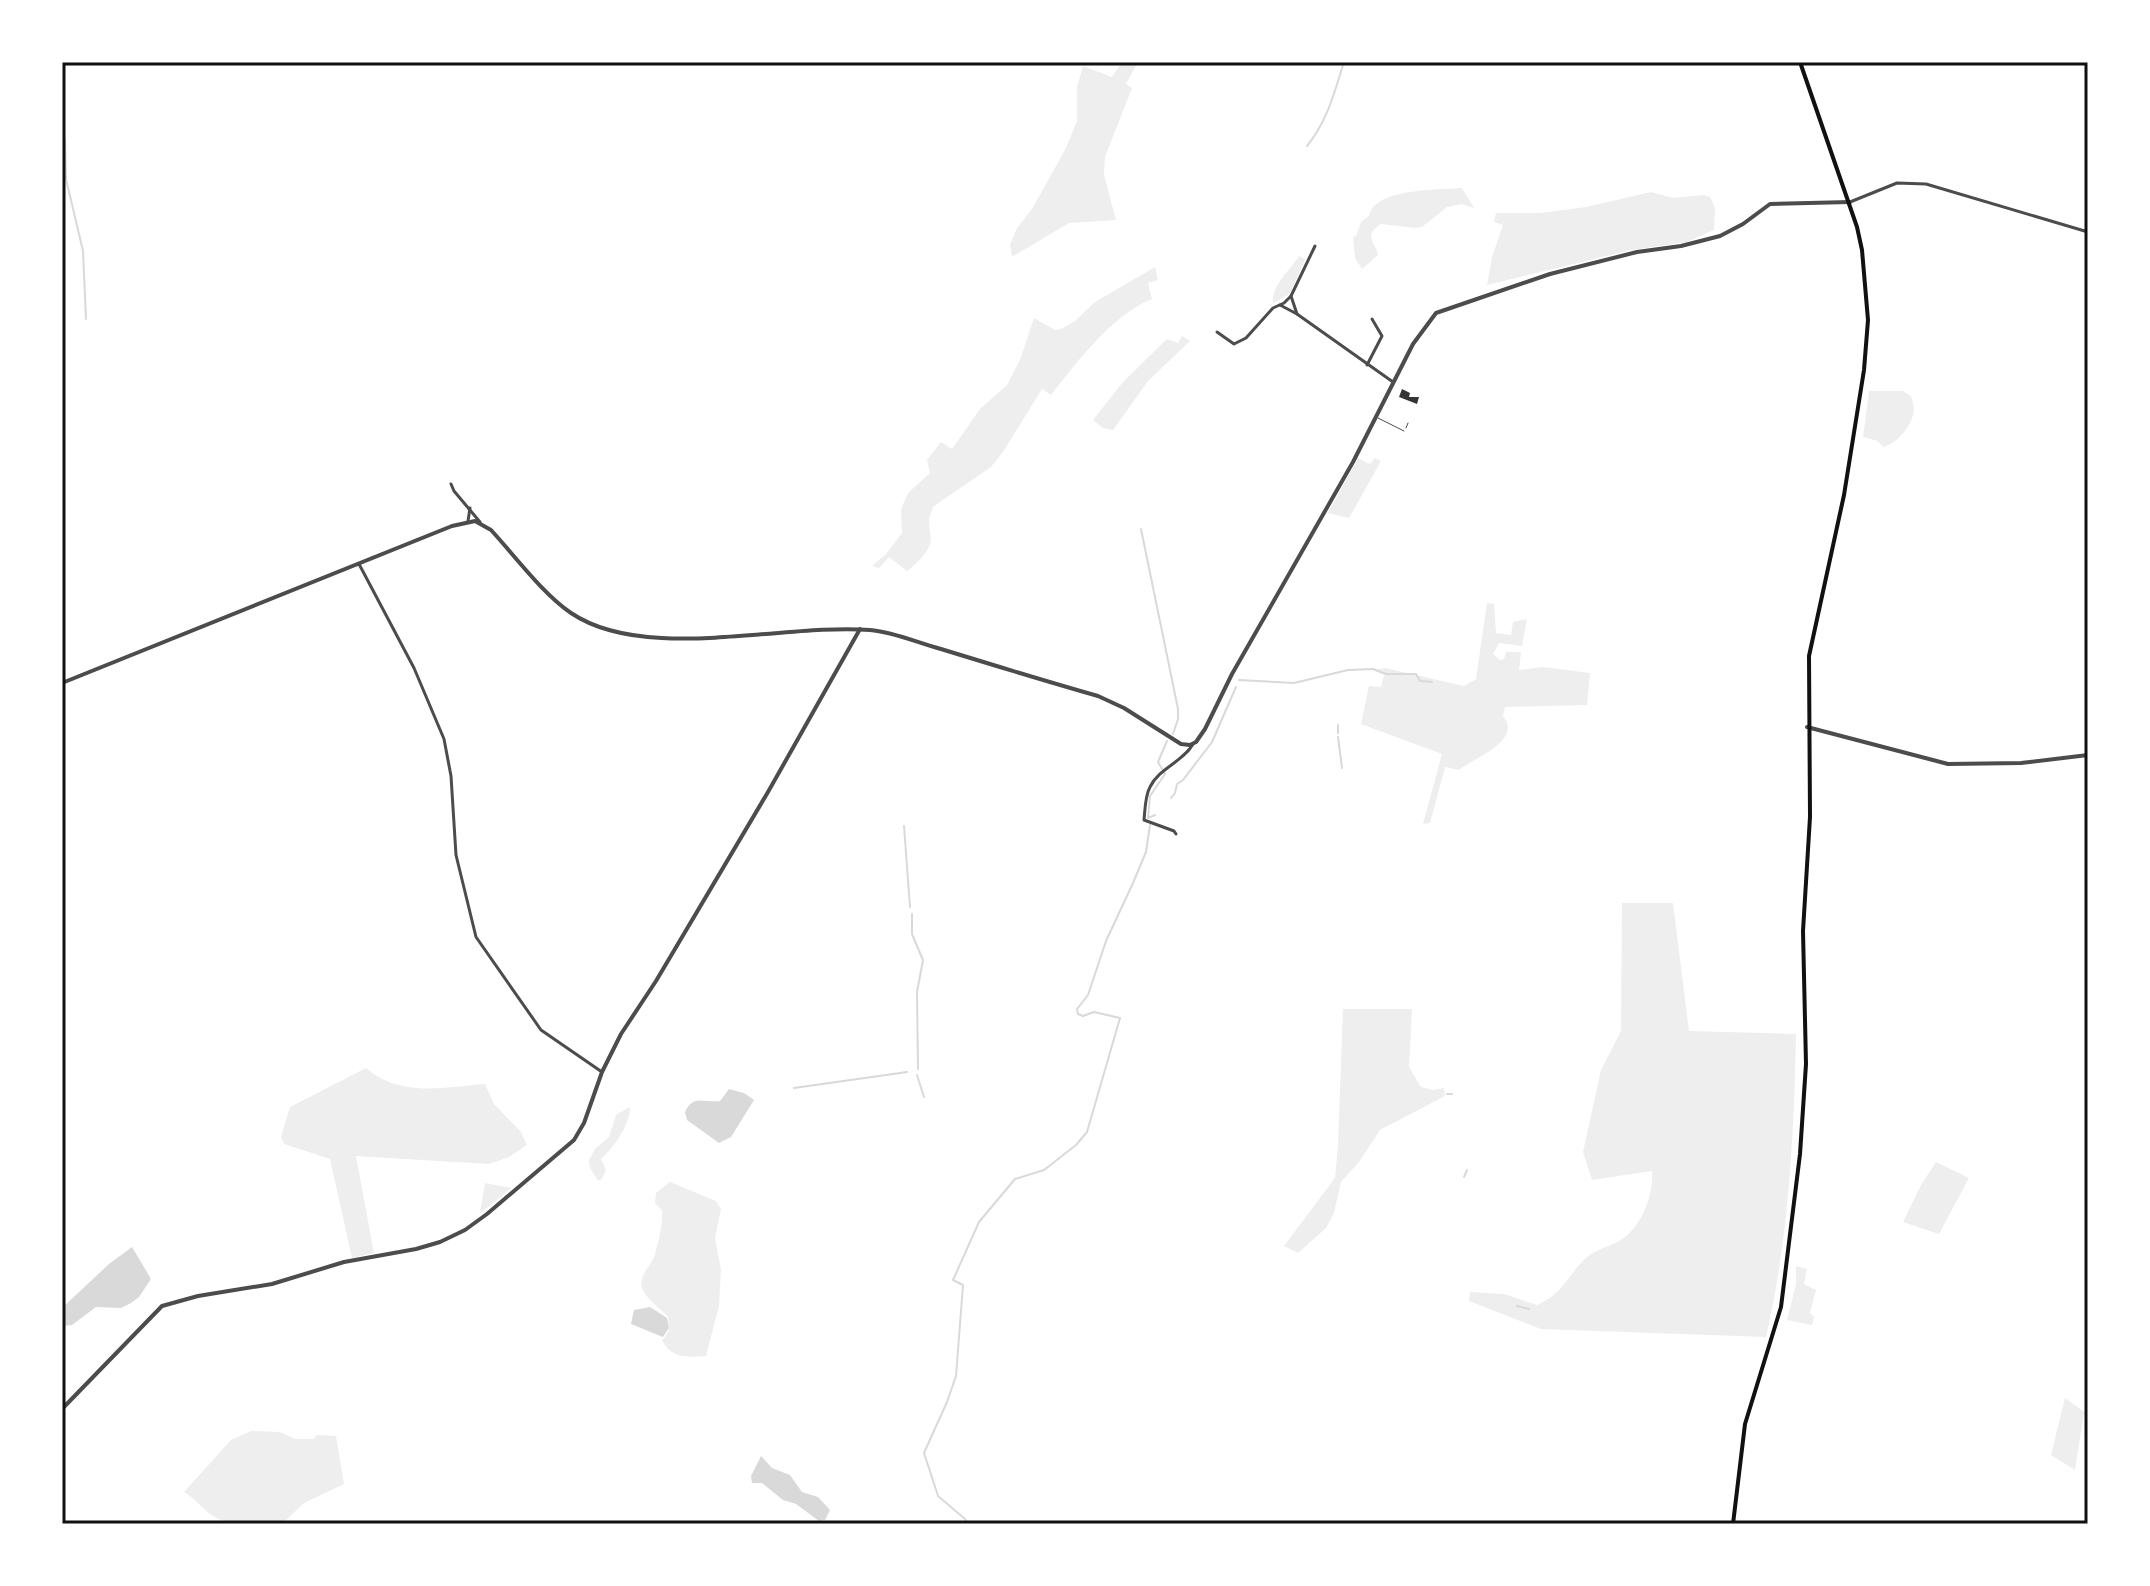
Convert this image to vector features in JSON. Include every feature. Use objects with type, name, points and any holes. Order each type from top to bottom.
[{"type":"main road","points":[[1733,1524],[1745,1424],[1781,1307],[1800,1154],[1806,1064],[1803,931],[1810,817],[1807,727],[1810,645],[1844,495],[1867,332],[1862,250],[1850,202],[1800,62]]},
{"type":"street","points":[[1176,834],[1144,820],[1147,796],[1158,776],[1187,753],[1205,729],[1232,674],[1271,610],[1426,323],[1440,310],[1550,274],[1637,252],[1681,246],[1720,236],[1770,204],[1850,202],[1897,183],[1926,184],[2088,232]]},
{"type":"street","points":[[1217,332],[1235,344],[1246,338],[1273,308],[1291,296],[1315,246]]},
{"type":"street","points":[[1291,296],[1297,314]]},
{"type":"street","points":[[1280,305],[1394,382]]},
{"type":"street","points":[[1367,365],[1382,336],[1372,319]]},
{"type":"street","points":[[451,484],[480,522],[566,609],[594,625],[622,635],[668,638],[860,629],[881,632],[1098,696],[1124,708],[1181,744],[1193,744]]},
{"type":"street","points":[[468,521],[470,508]]},
{"type":"street","points":[[62,683],[468,521],[480,522]]},
{"type":"street","points":[[359,564],[414,668],[444,739],[453,792],[456,855],[476,937],[541,1030],[602,1072]]},
{"type":"street","points":[[62,1409],[100,1373],[147,1319],[170,1302],[272,1284],[344,1262],[416,1249],[465,1230],[519,1189],[574,1140],[621,1034],[768,792],[860,629]]},
{"type":"street","points":[[1807,727],[1948,764],[2039,762],[2088,755]]},
{"type":"lane","points":[[1376,417],[1404,432],[1408,423]]},
{"type":"shaded area","points":[[1122,62],[1138,62],[1126,84],[1132,88],[1105,157],[1104,175],[1116,220],[1069,223],[1012,257],[1010,245],[1017,228],[1032,209],[1066,148],[1077,121],[1077,87],[1083,66],[1112,77]]},
{"type":"shaded area","points":[[1462,188],[1474,208],[1462,204],[1447,207],[1422,227],[1381,224],[1375,228],[1371,236],[1378,255],[1362,269],[1355,258],[1353,237],[1373,207],[1382,200],[1408,192]]},
{"type":"shaded area","points":[[1651,192],[1673,198],[1710,197],[1715,208],[1714,230],[1687,242],[1631,250],[1487,285],[1503,225],[1494,222],[1496,213],[1541,213],[1586,207]]},
{"type":"shaded area","points":[[1299,256],[1305,259],[1290,294],[1273,303],[1278,284]]},
{"type":"shaded area","points":[[1155,267],[1158,280],[1148,283],[1152,299],[1137,306],[1109,328],[1051,395],[1042,389],[991,467],[934,506],[929,523],[930,543],[920,560],[907,571],[889,557],[879,568],[872,566],[902,533],[901,510],[909,492],[930,473],[927,460],[941,442],[952,449],[980,409],[1007,385],[1020,360],[1034,318],[1055,330],[1061,329],[1075,321],[1095,302]]},
{"type":"shaded area","points":[[1182,336],[1190,341],[1148,381],[1113,430],[1103,428],[1093,420],[1123,382],[1167,339],[1178,343]]},
{"type":"shaded area","points":[[1869,391],[1903,391],[1911,396],[1914,410],[1907,427],[1899,438],[1883,447],[1878,441],[1863,437]]},
{"type":"shaded area","points":[[1358,458],[1370,464],[1375,458],[1381,461],[1349,518],[1328,513]]},
{"type":"shaded area","points":[[1487,603],[1494,604],[1496,633],[1511,635],[1513,622],[1527,619],[1522,646],[1499,643],[1493,654],[1500,660],[1504,659],[1506,652],[1521,652],[1519,670],[1543,667],[1590,673],[1587,705],[1505,707],[1503,716],[1508,725],[1502,741],[1459,770],[1445,767],[1430,823],[1423,824],[1442,754],[1361,724],[1369,686],[1381,687],[1384,675],[1373,670],[1385,668],[1464,686],[1476,679]]},
{"type":"shaded area","points":[[1622,903],[1673,903],[1689,1031],[1796,1034],[1789,1186],[1780,1262],[1766,1337],[1541,1329],[1469,1301],[1470,1292],[1504,1294],[1537,1305],[1547,1300],[1591,1254],[1627,1236],[1644,1210],[1651,1190],[1652,1171],[1592,1180],[1583,1152],[1601,1070],[1621,1031]]},
{"type":"shaded area","points":[[1343,1009],[1412,1009],[1409,1067],[1421,1087],[1433,1090],[1444,1088],[1445,1096],[1380,1130],[1359,1162],[1341,1182],[1334,1213],[1326,1228],[1298,1253],[1284,1246],[1335,1178]]},
{"type":"shaded area","points":[[366,1068],[394,1084],[408,1087],[485,1084],[494,1104],[521,1132],[527,1145],[509,1157],[489,1164],[356,1156],[374,1253],[352,1258],[330,1159],[284,1144],[281,1137],[290,1107]]},
{"type":"shaded area","points":[[729,1089],[754,1100],[731,1137],[719,1143],[687,1120],[685,1112],[695,1101],[720,1101]]},
{"type":"shaded area","points":[[630,1107],[620,1135],[601,1159],[606,1170],[598,1180],[589,1160],[595,1149],[609,1137],[616,1115]]},
{"type":"shaded area","points":[[1936,1162],[1969,1178],[1939,1234],[1903,1222]]},
{"type":"shaded area","points":[[670,1182],[716,1201],[721,1209],[715,1238],[721,1270],[719,1306],[706,1356],[681,1356],[666,1347],[662,1341],[669,1331],[668,1317],[642,1288],[642,1279],[653,1258],[661,1226],[662,1210],[655,1203],[656,1193]]},
{"type":"shaded area","points":[[485,1183],[512,1188],[480,1213]]},
{"type":"shaded area","points":[[132,1247],[151,1279],[139,1297],[121,1308],[96,1307],[72,1325],[62,1326],[62,1308]]},
{"type":"shaded area","points":[[1796,1266],[1807,1269],[1804,1284],[1816,1290],[1810,1313],[1814,1317],[1812,1325],[1787,1320],[1796,1284]]},
{"type":"shaded area","points":[[650,1307],[667,1318],[669,1328],[663,1337],[631,1324],[634,1310]]},
{"type":"shaded area","points":[[2065,1398],[2084,1412],[2075,1470],[2051,1455]]},
{"type":"shaded area","points":[[251,1431],[280,1432],[295,1439],[336,1436],[344,1484],[304,1503],[282,1524],[238,1524],[213,1516],[184,1492],[231,1440]]},
{"type":"shaded area","points":[[761,1456],[772,1468],[790,1475],[802,1492],[818,1497],[830,1510],[825,1520],[819,1521],[796,1504],[783,1500],[762,1483],[752,1483],[751,1476]]},
{"type":"building","points":[[1402,389],[1410,393],[1409,397],[1419,397],[1417,404],[1399,397]]},
{"type":"waterway","points":[[1307,146],[1325,116],[1344,62]]},
{"type":"waterway","points":[[62,133],[66,179],[83,251],[86,319]]},
{"type":"waterway","points":[[1141,529],[1178,709],[1173,734]]},
{"type":"waterway","points":[[1239,680],[1294,683],[1348,670],[1373,669],[1386,674],[1416,674],[1420,681],[1432,682]]},
{"type":"waterway","points":[[1171,798],[1177,784],[1212,742],[1236,687]]},
{"type":"waterway","points":[[1338,725],[1338,733]]},
{"type":"waterway","points":[[1338,737],[1342,768]]},
{"type":"waterway","points":[[1155,815],[1148,818],[1150,796],[1165,774],[1158,762],[1167,741]]},
{"type":"waterway","points":[[967,1524],[938,1496],[924,1453],[956,1376],[963,1285],[953,1280],[979,1222],[1015,1179],[1044,1170],[1076,1145],[1087,1132],[1120,1018],[1094,1012],[1083,1016],[1078,1014],[1077,1009],[1088,995],[1106,941],[1146,852],[1150,825]]},
{"type":"waterway","points":[[904,826],[910,907]]},
{"type":"waterway","points":[[912,914],[912,934],[923,960],[917,992],[918,1069]]},
{"type":"waterway","points":[[794,1088],[907,1072]]},
{"type":"waterway","points":[[917,1075],[924,1097]]},
{"type":"waterway","points":[[1447,1094],[1452,1094]]},
{"type":"waterway","points":[[1464,1177],[1467,1170]]},
{"type":"waterway","points":[[1517,1306],[1529,1309]]}]
